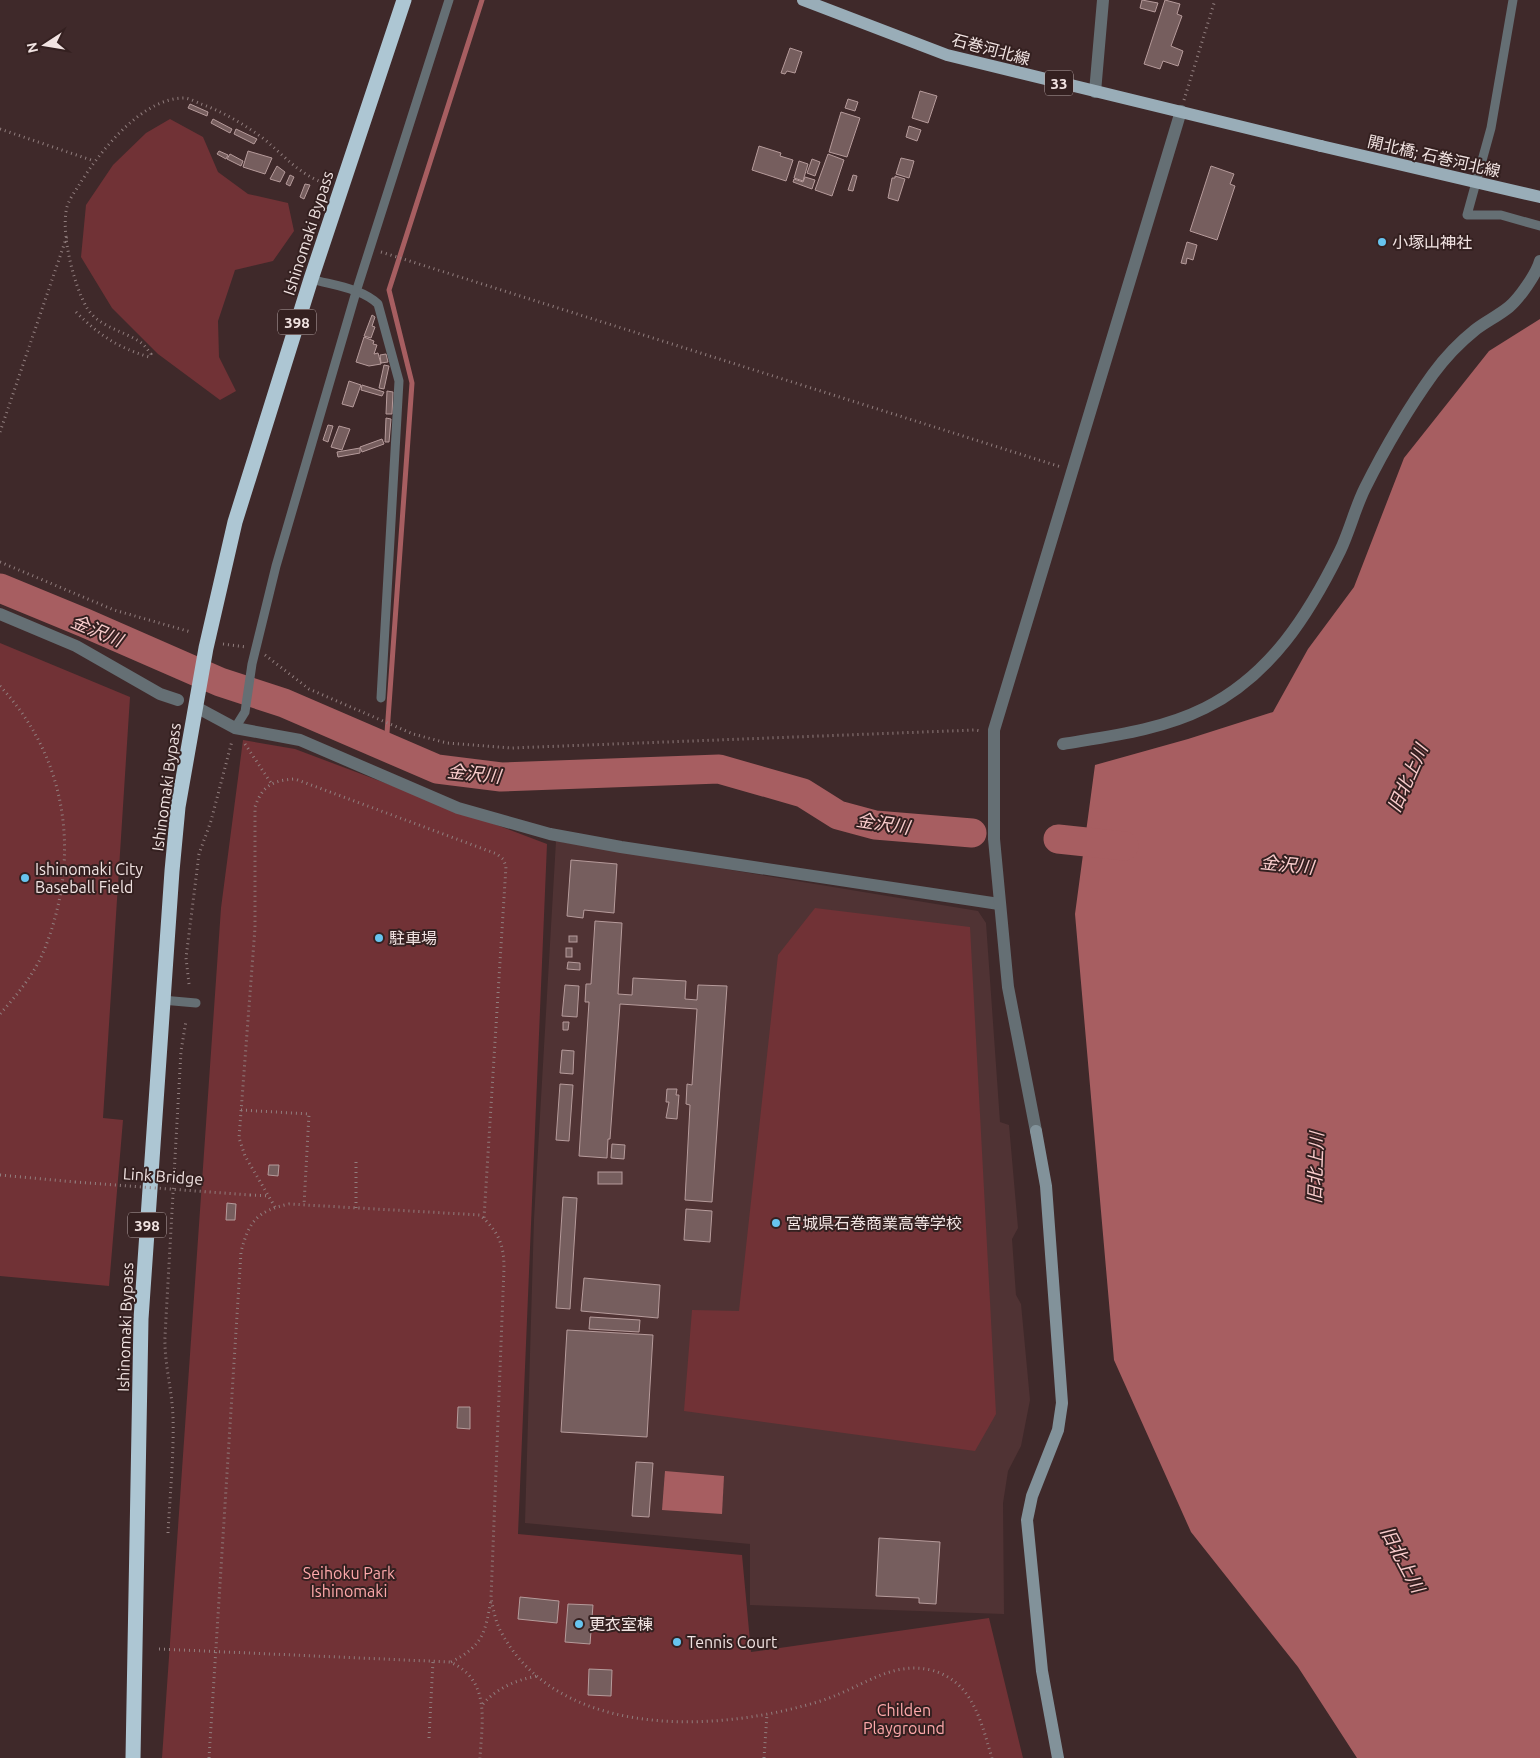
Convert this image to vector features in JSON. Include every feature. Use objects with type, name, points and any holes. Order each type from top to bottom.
[{"type":"highway","name":"Ishinomaki Bypass","points":[[132,1758],[141,1319],[162,1000],[178,807],[207,643],[235,522],[340,189],[404,0]]},
{"type":"main road","name":"石巻河北線","points":[[803,0],[947,55],[1321,146]]},
{"type":"main road","name":"開北橋; 石巻河北線","points":[[1321,146],[1540,198]]},
{"type":"street","points":[[1095,92],[1103,0]]},
{"type":"street","points":[[1058,1758],[1042,1671],[1027,1520],[1032,1496],[1058,1430],[1062,1403],[1046,1186],[1008,987],[999,904],[994,839],[994,735],[1180,111]]},
{"type":"street","points":[[1063,744],[1134,732],[1176,720],[1206,708],[1248,681],[1276,654],[1306,615],[1340,549],[1364,489],[1389,443],[1434,372],[1474,331],[1510,306],[1538,268],[1540,261]]},
{"type":"street","points":[[0,614],[76,646],[160,694],[178,700]]},
{"type":"street","points":[[197,701],[234,728],[300,740],[458,808],[550,834],[630,848],[999,904]]},
{"type":"lane","points":[[234,728],[244,712],[252,664],[276,566],[356,292],[449,0]]},
{"type":"lane","points":[[1513,0],[1491,128],[1467,215],[1501,216],[1540,226]]},
{"type":"lane","points":[[311,279],[356,292],[372,298],[378,304],[399,381],[381,698]]},
{"type":"lane","points":[[162,1000],[196,1003]]},
{"type":"path","points":[[1180,111],[1215,0]]},
{"type":"path","points":[[76,312],[97,333],[114,344],[149,357],[151,354],[139,341],[105,325],[88,309],[77,286],[67,236],[66,213],[69,203],[94,161],[143,113],[159,104],[184,98],[238,122],[264,140],[292,166],[311,178],[340,189]]},
{"type":"path","points":[[0,130],[94,161]]},
{"type":"path","points":[[0,432],[67,236]]},
{"type":"path","points":[[371,249],[935,425],[1073,471]]},
{"type":"path","points":[[0,562],[114,610],[191,632]]},
{"type":"path","points":[[207,643],[256,648],[308,689],[413,734],[446,743],[469,746],[512,748],[975,730],[994,735]]},
{"type":"path","points":[[0,686],[28,720],[49,759],[61,796],[65,834],[60,900],[45,949],[18,993],[0,1014]]},
{"type":"path","points":[[234,728],[271,783]]},
{"type":"path","points":[[189,984],[186,958],[199,854],[211,821],[234,728]]},
{"type":"path","points":[[275,1207],[245,1156],[239,1138],[256,908],[255,807],[259,793],[271,783],[295,779],[497,854],[503,859],[505,876],[484,1219]]},
{"type":"path","points":[[168,1533],[173,1419],[171,1388],[164,1353],[181,1052],[186,1021]]},
{"type":"path","points":[[241,1110],[309,1114],[304,1205]]},
{"type":"path","points":[[356,1158],[356,1208]]},
{"type":"path","name":"Link Bridge","points":[[0,1175],[269,1196]]},
{"type":"path","points":[[209,1758],[241,1252],[246,1232],[254,1220],[264,1212],[275,1207],[289,1204],[480,1215],[499,1235],[504,1250],[491,1598],[486,1627],[479,1643],[464,1655],[450,1662]]},
{"type":"path","points":[[491,1598],[498,1626],[514,1653],[537,1676],[552,1688],[579,1703],[607,1712],[642,1719],[680,1722],[723,1720],[767,1714],[838,1695],[893,1670],[910,1667],[932,1670],[949,1677],[963,1689],[976,1707],[992,1758]]},
{"type":"path","points":[[159,1648],[450,1662],[461,1667],[478,1689],[482,1705],[480,1758]]},
{"type":"path","points":[[429,1738],[433,1661]]},
{"type":"path","points":[[482,1705],[491,1695],[520,1679],[537,1676]]},
{"type":"path","points":[[764,1758],[767,1714]]},
{"type":"shaded area","name":"宮城県石巻商業高等学校","points":[[556,841],[978,911],[986,923],[1000,1122],[1009,1125],[1018,1228],[1012,1239],[1016,1295],[1021,1304],[1030,1400],[1021,1446],[1008,1471],[1003,1503],[1004,1614],[750,1605],[750,1544],[525,1523],[534,1219]]},
{"type":"green space","points":[[170,119],[203,137],[218,172],[248,194],[288,203],[294,231],[273,261],[235,270],[218,321],[219,357],[236,391],[220,400],[158,354],[112,308],[81,257],[86,205],[113,165],[146,133]]},
{"type":"green space","points":[[0,643],[130,697],[103,1118],[123,1120],[109,1286],[0,1276]]},
{"type":"green space","name":"Seihoku Park Ishinomaki","points":[[243,740],[295,749],[547,844],[518,1534],[742,1555],[751,1652],[989,1618],[1023,1758],[162,1758],[221,908]]},
{"type":"green space","points":[[815,908],[970,927],[996,1414],[975,1451],[684,1411],[692,1310],[739,1311],[778,955]]},
{"type":"water","name":"旧北上川","points":[[1540,319],[1540,1758],[1357,1758],[1298,1667],[1191,1532],[1114,1360],[1075,914],[1095,765],[1188,739],[1273,712],[1308,649],[1354,587],[1404,458],[1489,351]]},
{"type":"water","points":[[665,1471],[724,1476],[722,1514],[662,1510]]},
{"type":"building","points":[[1142,0],[1158,3],[1155,12],[1140,8]]},
{"type":"building","points":[[1165,0],[1180,4],[1177,14],[1182,16],[1171,46],[1183,51],[1178,66],[1163,61],[1160,69],[1144,64]]},
{"type":"building","points":[[790,48],[802,52],[795,73],[787,71],[785,74],[781,73]]},
{"type":"building","points":[[920,91],[937,96],[928,123],[912,118]]},
{"type":"building","points":[[848,99],[858,102],[855,111],[845,108]]},
{"type":"building","points":[[190,104],[208,112],[207,116],[188,108]]},
{"type":"building","points":[[841,112],[860,118],[847,157],[829,152]]},
{"type":"building","points":[[213,119],[232,129],[230,133],[211,123]]},
{"type":"building","points":[[909,126],[921,130],[917,141],[906,137]]},
{"type":"building","points":[[236,129],[257,139],[254,144],[234,134]]},
{"type":"building","points":[[759,146],[781,153],[780,156],[793,160],[786,181],[752,170]]},
{"type":"building","points":[[219,151],[228,155],[226,159],[217,154]]},
{"type":"building","points":[[248,151],[272,158],[265,174],[243,167]]},
{"type":"building","points":[[230,154],[243,161],[241,166],[227,159]]},
{"type":"building","points":[[828,154],[844,160],[832,196],[815,190]]},
{"type":"building","points":[[901,158],[914,161],[909,178],[896,174]]},
{"type":"building","points":[[812,159],[820,162],[815,176],[807,173]]},
{"type":"building","points":[[799,161],[808,164],[803,181],[794,178]]},
{"type":"building","points":[[277,166],[285,172],[280,182],[270,179]]},
{"type":"building","points":[[1211,166],[1234,174],[1230,184],[1235,186],[1217,240],[1190,231]]},
{"type":"building","points":[[290,175],[294,177],[290,186],[286,184]]},
{"type":"building","points":[[853,175],[857,176],[853,191],[848,190]]},
{"type":"building","points":[[895,176],[905,179],[898,201],[888,198],[892,178],[895,178]]},
{"type":"building","points":[[805,177],[815,180],[812,189],[793,182],[794,179],[803,182]]},
{"type":"building","points":[[305,184],[310,185],[304,199],[300,197]]},
{"type":"building","points":[[1187,242],[1197,245],[1193,260],[1187,258],[1186,264],[1181,263]]},
{"type":"building","points":[[372,315],[375,317],[372,326],[375,327],[371,338],[364,336]]},
{"type":"building","points":[[364,337],[374,341],[373,344],[377,345],[374,354],[378,353],[381,364],[369,366],[356,362]]},
{"type":"building","points":[[386,354],[388,362],[381,363],[380,355]]},
{"type":"building","points":[[384,365],[389,366],[384,389],[379,388]]},
{"type":"building","points":[[349,381],[361,385],[353,407],[342,404]]},
{"type":"building","points":[[362,385],[384,392],[382,396],[361,390]]},
{"type":"building","points":[[387,391],[393,392],[392,414],[386,414]]},
{"type":"building","points":[[386,418],[391,419],[389,442],[385,442]]},
{"type":"building","points":[[328,425],[333,426],[328,442],[323,440]]},
{"type":"building","points":[[339,426],[350,429],[342,450],[331,447]]},
{"type":"building","points":[[382,439],[384,444],[362,452],[360,447]]},
{"type":"building","points":[[360,448],[360,453],[338,457],[337,452]]},
{"type":"building","points":[[571,860],[617,864],[614,913],[584,910],[583,918],[567,916]]},
{"type":"building","points":[[595,921],[622,923],[618,994],[632,995],[633,978],[686,981],[685,999],[697,1000],[698,985],[727,986],[712,1202],[685,1200],[690,1105],[686,1104],[687,1084],[692,1085],[697,1009],[620,1004],[607,1158],[579,1156],[589,1002],[585,1002],[586,984],[591,984]]},
{"type":"building","points":[[569,936],[577,936],[577,942],[569,942]]},
{"type":"building","points":[[566,948],[572,948],[572,957],[566,957]]},
{"type":"building","points":[[568,962],[580,963],[580,970],[567,969]]},
{"type":"building","points":[[565,985],[579,986],[577,1017],[562,1016]]},
{"type":"building","points":[[563,1022],[569,1022],[568,1030],[563,1030]]},
{"type":"building","points":[[562,1050],[574,1051],[573,1074],[560,1073]]},
{"type":"building","points":[[560,1084],[573,1085],[569,1141],[556,1140]]},
{"type":"building","points":[[667,1089],[677,1089],[676,1095],[679,1095],[677,1119],[666,1118],[669,1102],[666,1102]]},
{"type":"building","points":[[612,1144],[625,1145],[624,1159],[611,1158]]},
{"type":"building","points":[[269,1165],[279,1165],[278,1176],[268,1175]]},
{"type":"building","points":[[598,1172],[622,1172],[622,1184],[598,1184]]},
{"type":"building","points":[[563,1197],[577,1198],[570,1309],[556,1308]]},
{"type":"building","points":[[227,1203],[236,1204],[235,1220],[226,1220]]},
{"type":"building","points":[[686,1209],[712,1211],[710,1242],[684,1240]]},
{"type":"building","points":[[584,1278],[660,1285],[658,1318],[581,1311]]},
{"type":"building","points":[[590,1317],[640,1320],[639,1332],[589,1329]]},
{"type":"building","points":[[567,1330],[653,1335],[647,1437],[561,1432]]},
{"type":"building","points":[[458,1407],[470,1407],[470,1429],[457,1428]]},
{"type":"building","points":[[636,1462],[653,1463],[649,1517],[632,1516]]},
{"type":"building","points":[[879,1538],[940,1542],[936,1604],[919,1603],[919,1598],[876,1596]]},
{"type":"building","points":[[520,1597],[559,1601],[557,1623],[518,1619]]},
{"type":"building","name":"更衣室棟","points":[[568,1604],[593,1605],[590,1644],[565,1642]]},
{"type":"building","points":[[589,1669],[612,1670],[611,1696],[588,1695]]},
{"type":"waterway","points":[[384,745],[387,733],[412,383],[389,290],[482,0]]},
{"type":"waterway","name":"金沢川","points":[[0,588],[220,682],[284,703],[437,769],[501,777],[719,769],[803,793],[838,815],[875,825],[972,833]]},
{"type":"waterway","name":"金沢川","points":[[1058,839],[1124,846]]},
{"type":"place","name":"小塚山神社","points":[[1382,242]]},
{"type":"place","name":"Ishinomaki City Baseball Field","points":[[25,878]]},
{"type":"place","name":"駐車場","points":[[379,938]]},
{"type":"place","name":"宮城県石巻商業高等学校","points":[[776,1223]]},
{"type":"place","name":"更衣室棟","points":[[579,1624]]},
{"type":"place","name":"Tennis Court","points":[[677,1642]]},
{"type":"park label","name":"Childen Playground","points":[[904,1719]]}]
